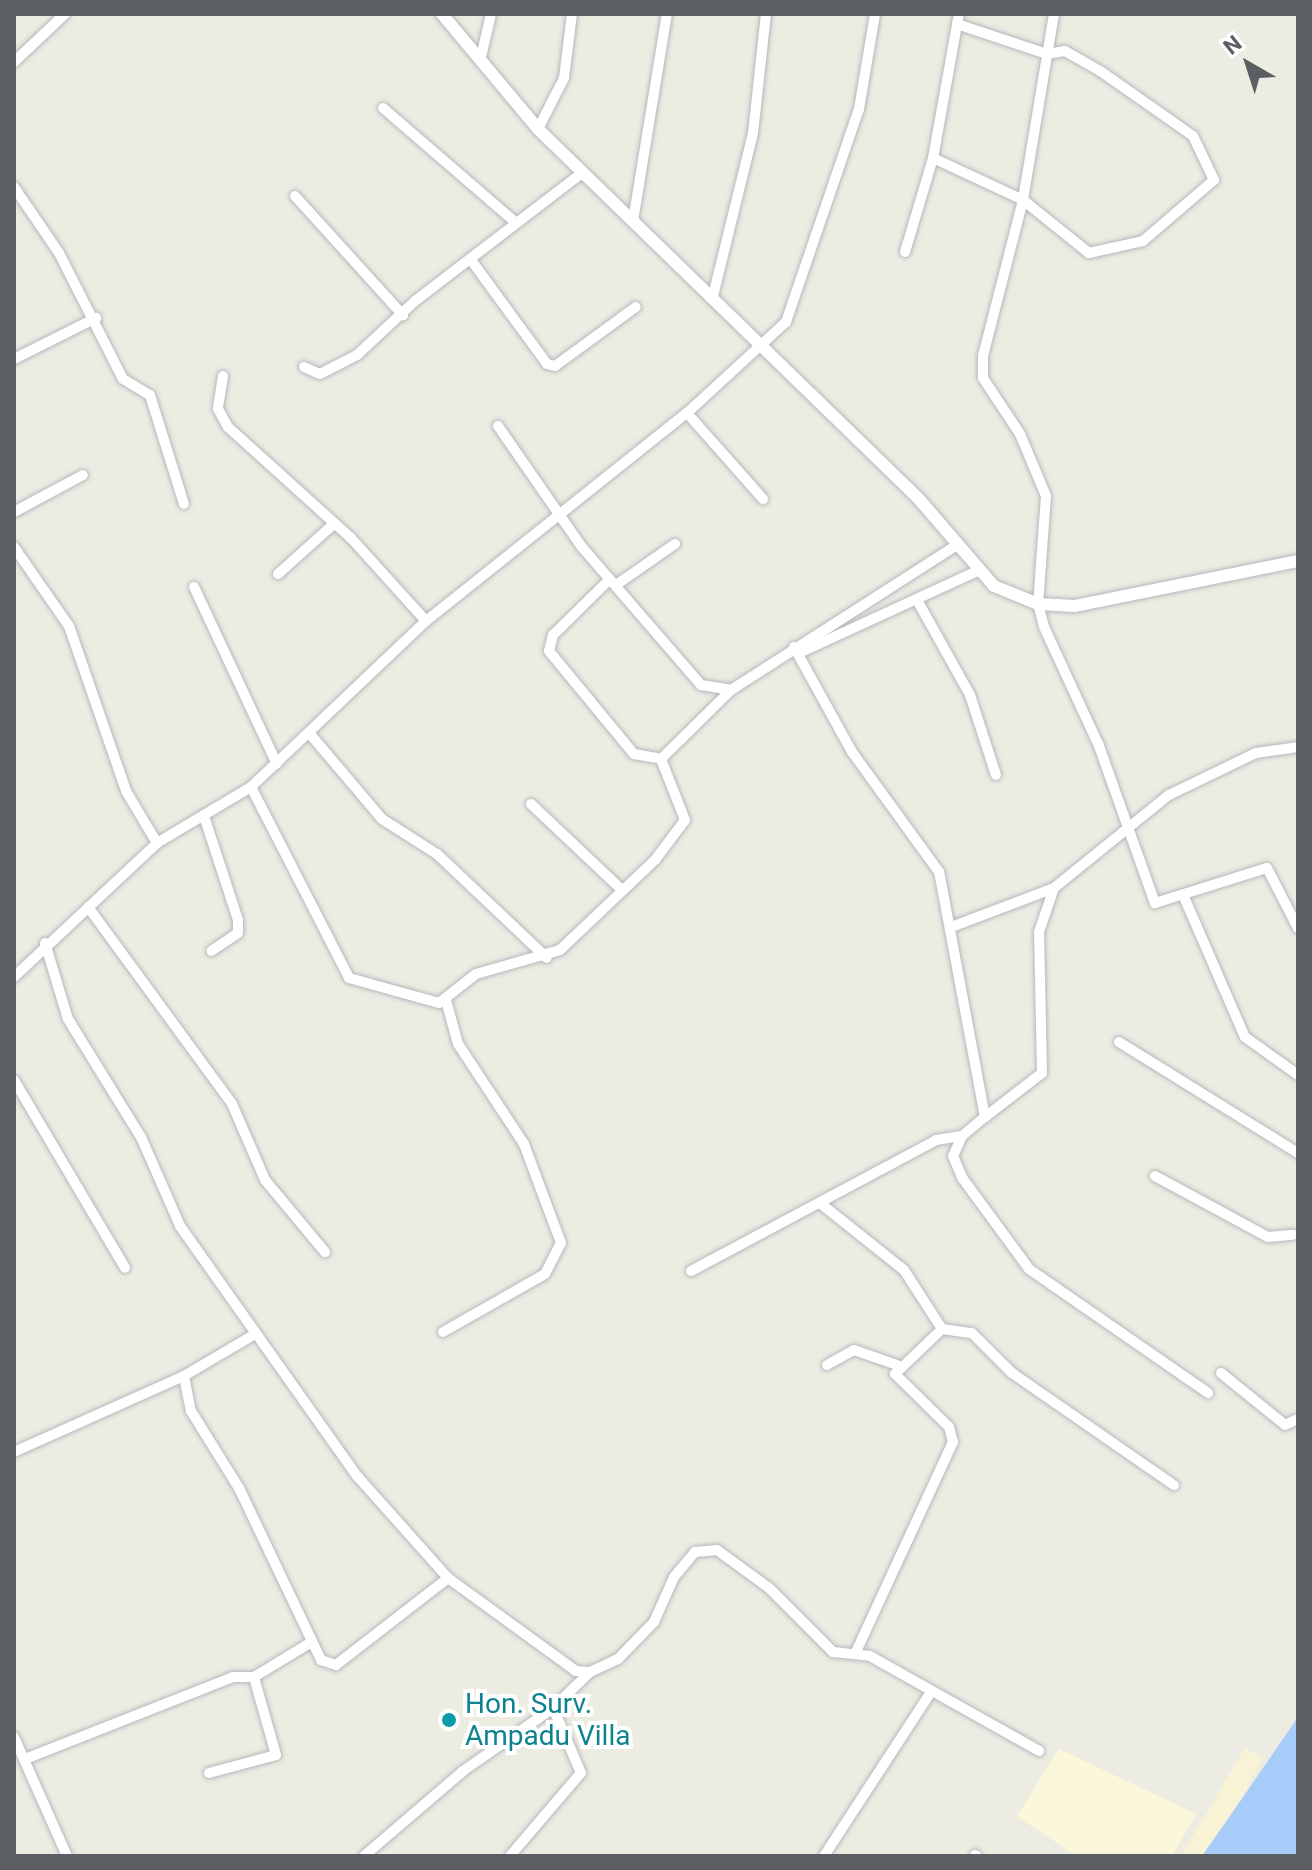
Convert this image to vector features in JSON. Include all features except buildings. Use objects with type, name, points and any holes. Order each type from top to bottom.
[{"type":"street","points":[[14,62],[65,14]]},
{"type":"street","points":[[442,14],[538,129],[764,346],[957,545],[977,571],[1008,595],[1038,604],[1075,606],[1298,561]]},
{"type":"street","points":[[481,57],[491,14]]},
{"type":"street","points":[[538,129],[564,78],[572,14]]},
{"type":"street","points":[[633,221],[667,14]]},
{"type":"street","points":[[713,296],[753,133],[766,14]]},
{"type":"street","points":[[14,977],[45,943],[157,843],[251,787],[426,621],[687,413],[764,346],[786,322],[836,181],[875,43],[875,14]]},
{"type":"street","points":[[1054,14],[1023,200],[983,378],[1020,434],[1046,496],[1038,604],[1155,903],[1184,897],[1267,868],[1298,928]]},
{"type":"street","points":[[905,252],[933,158],[958,19],[1047,54],[1065,51],[1193,136],[1214,180],[1143,241],[1103,253],[1079,246],[1023,200],[933,158]]},
{"type":"street","points":[[383,108],[514,221]]},
{"type":"street","points":[[304,367],[320,374],[335,367],[471,260],[514,221],[582,173]]},
{"type":"street","points":[[14,187],[96,318],[123,379],[150,395],[184,504]]},
{"type":"street","points":[[295,196],[403,315]]},
{"type":"street","points":[[471,260],[547,364],[555,366],[636,307]]},
{"type":"street","points":[[14,359],[96,318]]},
{"type":"street","points":[[223,376],[218,409],[228,427],[335,523],[426,621]]},
{"type":"street","points":[[687,413],[763,499]]},
{"type":"street","points":[[498,426],[559,513],[613,582],[701,685],[731,690]]},
{"type":"street","points":[[14,512],[83,475]]},
{"type":"street","points":[[278,574],[335,523]]},
{"type":"street","points":[[661,759],[634,754],[549,651],[553,635],[613,582],[675,544]]},
{"type":"street","points":[[661,759],[731,690],[869,607],[957,545]]},
{"type":"street","points":[[14,547],[69,626],[126,791],[157,843]]},
{"type":"street","points":[[796,650],[917,600],[977,571]]},
{"type":"street","points":[[194,587],[221,657],[277,764]]},
{"type":"street","points":[[917,600],[970,695],[996,775]]},
{"type":"street","points":[[796,650],[852,752],[939,872],[954,926],[985,1117]]},
{"type":"street","points":[[310,734],[382,819],[437,854],[547,958]]},
{"type":"street","points":[[954,926],[1054,888],[1169,795],[1256,753],[1298,747]]},
{"type":"street","points":[[251,787],[349,978],[404,998],[446,1000],[476,974],[547,958],[622,890],[685,820],[661,759]]},
{"type":"street","points":[[531,804],[622,890]]},
{"type":"street","points":[[204,816],[238,920],[238,933],[211,951]]},
{"type":"street","points":[[1054,888],[1039,932],[1042,1073],[962,1136],[953,1156],[963,1179],[1029,1269],[1208,1393]]},
{"type":"street","points":[[1184,897],[1245,1037],[1298,1075]]},
{"type":"street","points":[[88,907],[232,1104],[265,1180],[325,1252]]},
{"type":"street","points":[[45,943],[68,1019],[141,1137],[180,1226],[358,1477],[448,1578],[576,1671],[590,1672]]},
{"type":"street","points":[[443,1332],[545,1274],[561,1243],[524,1144],[458,1044],[446,1000]]},
{"type":"street","points":[[1119,1042],[1298,1153]]},
{"type":"street","points":[[14,1080],[125,1268]]},
{"type":"street","points":[[691,1271],[936,1140],[962,1136]]},
{"type":"street","points":[[1155,1176],[1257,1232],[1293,1235]]},
{"type":"street","points":[[820,1203],[904,1270],[942,1329]]},
{"type":"street","points":[[897,1365],[942,1329],[972,1333],[1012,1373],[1174,1485]]},
{"type":"street","points":[[14,1452],[184,1376],[255,1334]]},
{"type":"street","points":[[827,1365],[854,1350],[897,1365]]},
{"type":"street","points":[[855,1654],[954,1437],[897,1380],[897,1365]]},
{"type":"street","points":[[1221,1373],[1285,1425],[1298,1419]]},
{"type":"street","points":[[184,1376],[191,1411],[239,1488],[310,1643],[321,1660],[336,1665],[448,1578]]},
{"type":"street","points":[[364,1856],[463,1771],[553,1708],[590,1672],[635,1643],[674,1577],[706,1547],[769,1588],[833,1652],[870,1656],[929,1695],[1039,1751]]},
{"type":"street","points":[[25,1759],[233,1677],[254,1677],[310,1643]]},
{"type":"street","points":[[209,1773],[276,1755],[254,1677]]},
{"type":"street","points":[[824,1856],[929,1695]]},
{"type":"street","points":[[510,1856],[581,1773],[553,1708]]},
{"type":"street","points":[[14,1737],[67,1856]]},
{"type":"shaded area","points":[[1059,1749],[1196,1814],[1172,1856],[1076,1856],[1017,1816]]},
{"type":"sand","points":[[1245,1748],[1263,1758],[1239,1803],[1202,1856],[1181,1856]]},
{"type":"water","points":[[1298,1717],[1298,1856],[1202,1856],[1239,1803]]},
{"type":"place","name":"Hon. Surv. Ampadu Villa","points":[[449,1720]]}]
